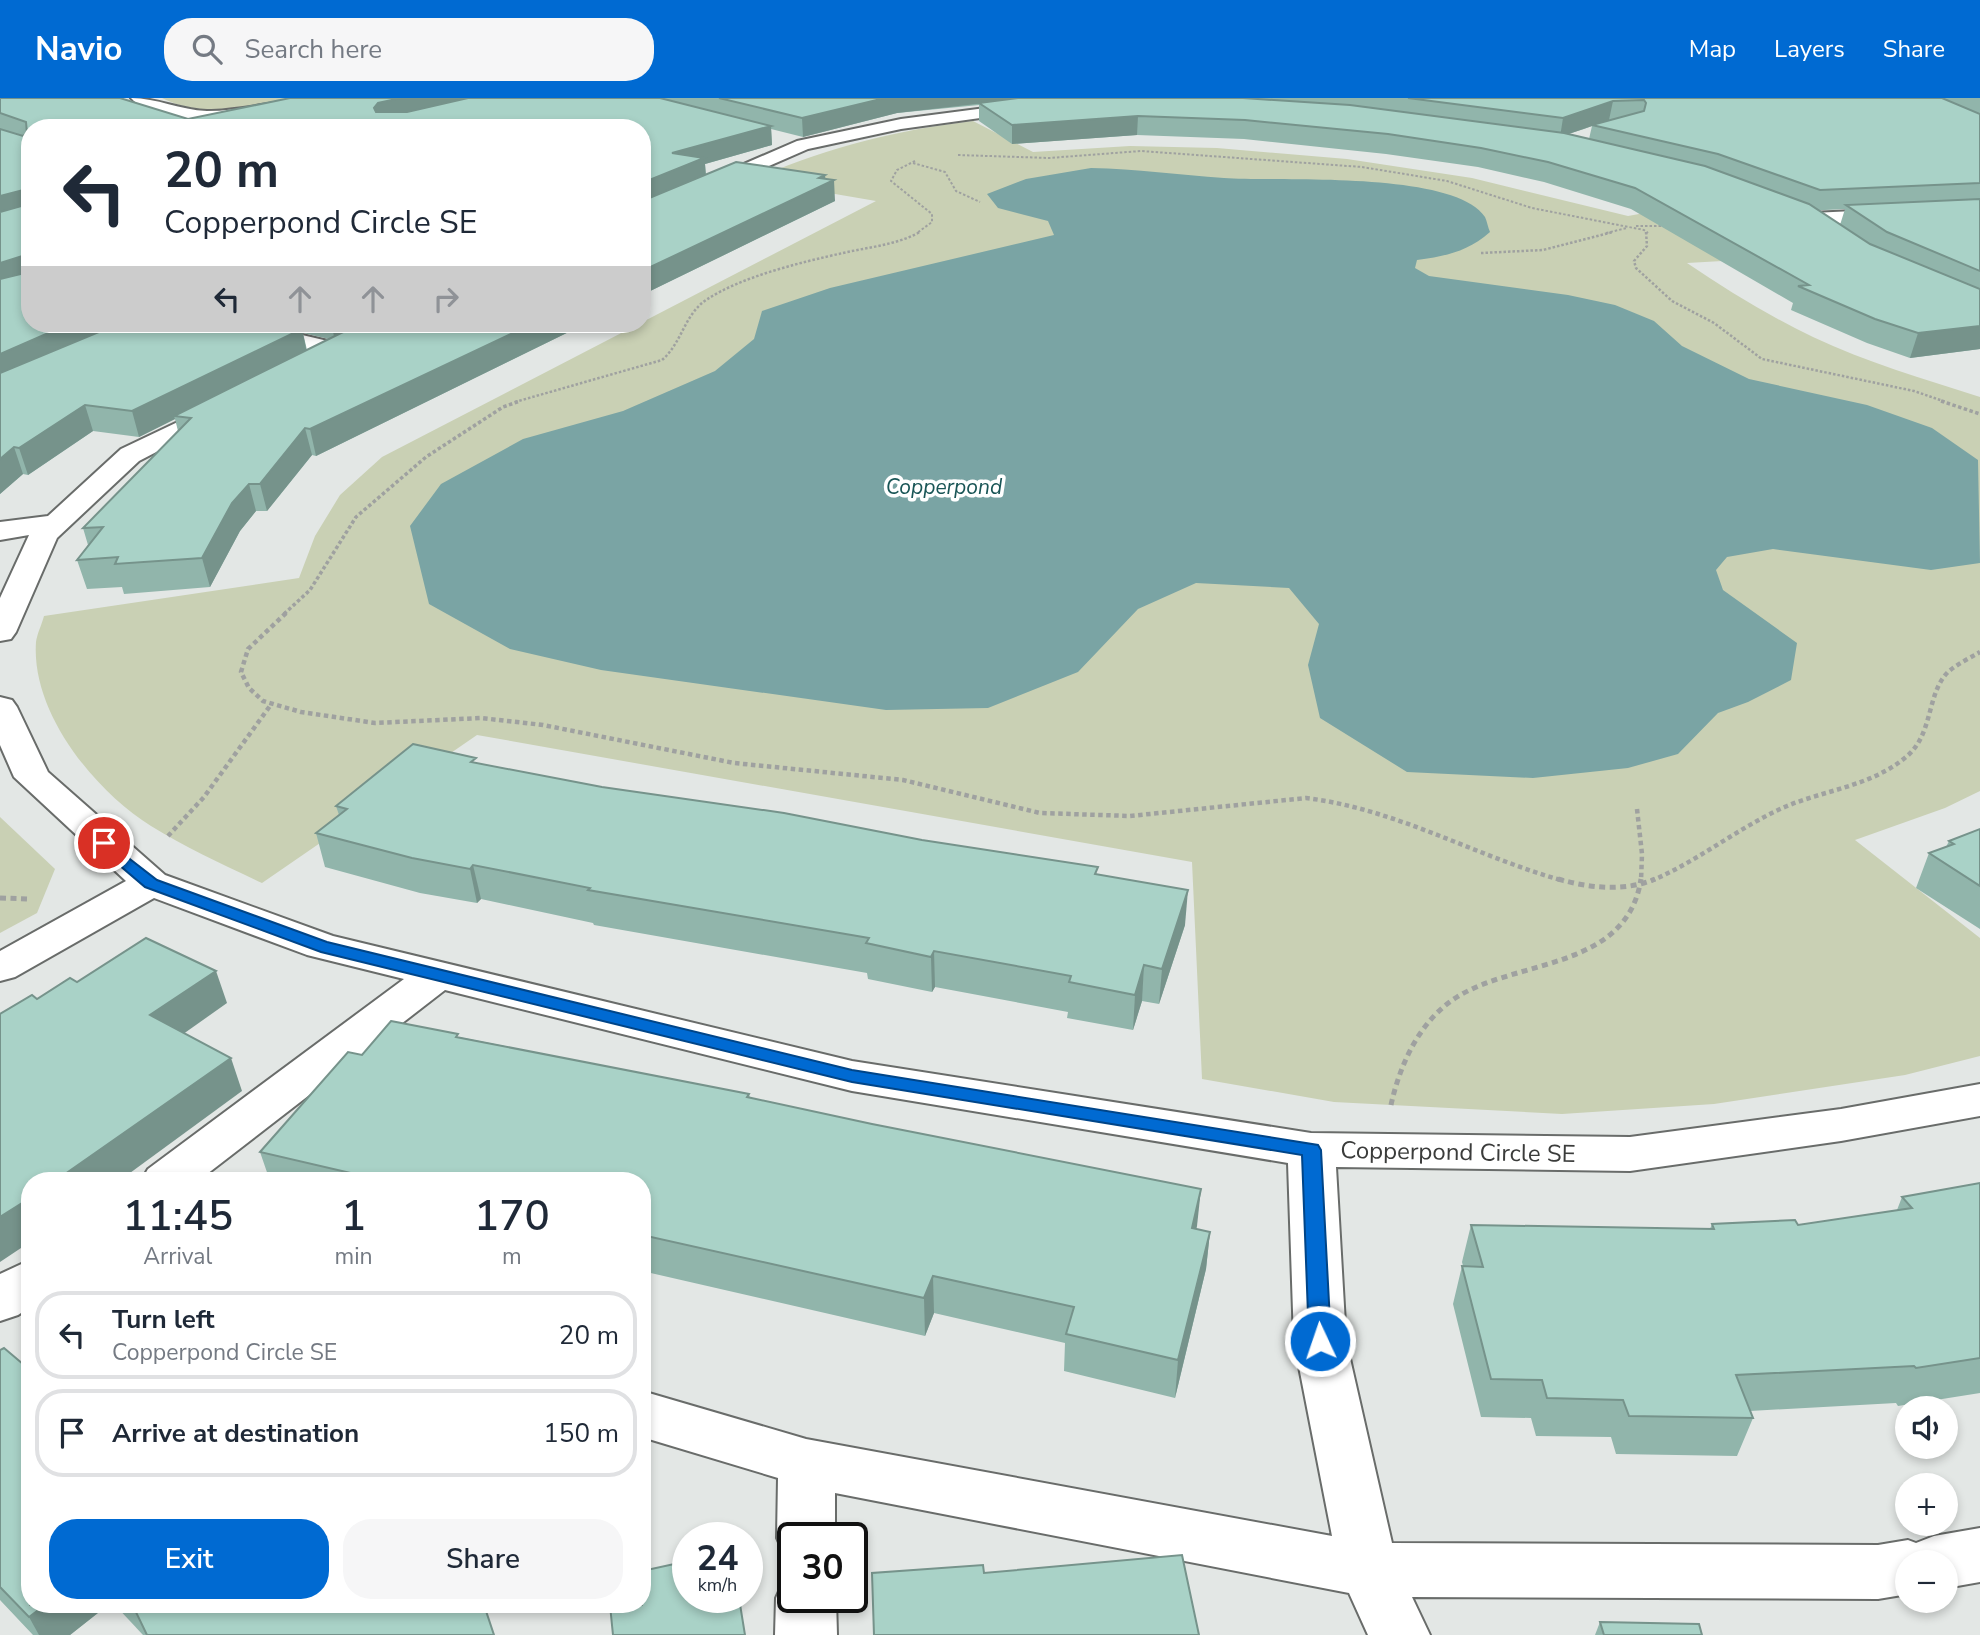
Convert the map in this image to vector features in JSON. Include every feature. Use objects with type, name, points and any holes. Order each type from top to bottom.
[{"type":"street","points":[[139,98],[154,106],[197,118],[221,117],[314,98]]},
{"type":"street","points":[[651,211],[803,145],[901,124],[1025,103],[1055,107]]},
{"type":"street","points":[[779,139],[803,145]]},
{"type":"street","points":[[1790,210],[1835,233],[1980,227]]},
{"type":"street","points":[[1812,219],[1980,211]]},
{"type":"street","points":[[282,333],[349,344],[301,368]]},
{"type":"street","points":[[0,632],[44,534],[55,523],[130,455],[252,393]]},
{"type":"street","points":[[0,531],[55,523]]},
{"type":"street","name":"Copperpond Circle SE","points":[[0,708],[32,777],[151,883],[321,946],[852,1076],[1311,1150],[1630,1154],[1840,1125],[1980,1100]]},
{"type":"street","points":[[0,968],[151,883]]},
{"type":"street","points":[[177,1172],[437,975]]},
{"type":"street","points":[[1311,1150],[1320,1341],[1368,1570],[1399,1635]]},
{"type":"street","points":[[0,1301],[21,1286]]},
{"type":"street","points":[[651,1417],[806,1463],[1368,1570],[1878,1572],[1895,1569]]},
{"type":"street","points":[[806,1463],[806,1522]]},
{"type":"street","points":[[1958,1559],[1980,1555]]},
{"type":"street","points":[[806,1613],[806,1635]]},
{"type":"path","points":[[954,155],[1049,158],[1141,151],[1362,167],[1442,180],[1538,210],[1632,227],[1648,233],[1647,247],[1634,261],[1640,272],[1668,298],[1714,323],[1752,353],[1788,367],[1914,391],[1980,414]]},
{"type":"path","points":[[902,162],[925,159]]},
{"type":"path","points":[[980,202],[956,191],[950,177],[943,171],[909,162],[897,170],[891,181],[898,192],[920,202],[932,214],[933,220],[921,232],[835,254],[718,295],[697,306],[674,349],[662,360],[539,393],[496,410],[435,451],[373,499],[349,525],[310,590],[259,637],[245,654],[241,672],[246,684],[270,706],[376,723],[481,718],[543,725],[734,763],[903,780],[995,804],[1052,814],[1130,817],[1273,801],[1320,800],[1402,821],[1499,860],[1559,880],[1595,886],[1639,886],[1679,869],[1778,810],[1860,783],[1891,769],[1909,755],[1924,736],[1937,693],[1947,673],[1980,652]]},
{"type":"path","points":[[1481,253],[1543,250],[1632,227],[1672,226]]},
{"type":"path","points":[[158,842],[189,817],[270,706]]},
{"type":"path","points":[[1407,1151],[1390,1108],[1392,1094],[1409,1056],[1438,1012],[1470,990],[1568,957],[1606,937],[1626,918],[1637,900],[1643,851],[1637,809]]},
{"type":"path","points":[[0,898],[35,899]]},
{"type":"green space","points":[[162,98],[288,98],[209,110]]},
{"type":"green space","points":[[973,121],[1033,152],[1130,146],[1217,148],[1347,159],[1472,178],[1628,216],[1733,197],[1843,254],[1687,263],[1748,302],[1813,337],[1874,362],[1980,397],[1980,791],[1945,808],[1855,840],[1980,938],[1980,1056],[1905,1075],[1714,1104],[1562,1114],[1334,1102],[1202,1079],[1192,862],[477,735],[262,883],[191,849],[151,826],[109,792],[71,748],[55,722],[37,669],[36,642],[44,616],[299,578],[315,536],[340,495],[382,457],[621,333],[651,333],[651,318],[876,201],[753,180],[834,150],[916,130]]},
{"type":"green space","points":[[0,817],[55,869],[37,913],[0,933]]},
{"type":"water","name":"Copperpond","points":[[1091,168],[1224,178],[1362,181],[1438,192],[1467,202],[1485,217],[1490,232],[1456,252],[1417,260],[1415,268],[1429,276],[1568,295],[1615,305],[1654,321],[1682,346],[1749,379],[1867,405],[1932,428],[1978,460],[1980,563],[1931,570],[1773,549],[1727,557],[1716,570],[1723,590],[1797,643],[1791,680],[1748,702],[1718,713],[1678,754],[1628,768],[1533,778],[1407,772],[1320,718],[1308,665],[1319,624],[1289,588],[1196,583],[1138,609],[1078,672],[988,708],[886,710],[601,670],[510,649],[429,604],[410,526],[441,484],[523,439],[623,411],[715,371],[754,339],[762,311],[830,288],[1054,235],[1048,221],[998,208],[987,194],[1026,179]]},
{"type":"building","points":[[0,98],[120,98],[188,119],[21,120],[0,113]]},
{"type":"building","points":[[290,98],[401,98],[378,103],[374,108],[376,112],[407,112],[468,98],[660,98],[771,126],[672,153],[704,158],[651,179],[651,119],[188,119]]},
{"type":"building","points":[[719,98],[885,98],[802,118]]},
{"type":"building","points":[[1018,98],[1243,98],[1350,105],[1564,133],[1705,166],[1809,204],[1870,244],[1980,289],[1980,326],[1918,333],[1875,319],[1798,286],[1809,285],[1635,188],[1548,162],[1481,148],[1388,134],[1245,120],[1138,116],[1012,125],[979,103]]},
{"type":"building","points":[[1408,98],[1942,98],[1980,114],[1980,183],[1820,190],[1718,154],[1592,125],[1644,111],[1644,100],[1613,101],[1563,118]]},
{"type":"building","points":[[0,129],[21,135],[21,191],[0,196]]},
{"type":"building","points":[[736,162],[825,175],[819,178],[834,180],[651,267],[651,197]]},
{"type":"building","points":[[1980,199],[1980,271],[1887,232],[1846,205]]},
{"type":"building","points":[[21,206],[21,256],[0,263],[0,212]]},
{"type":"building","points":[[21,274],[21,333],[48,333],[0,354],[0,279]]},
{"type":"building","points":[[96,333],[294,333],[132,411],[85,405],[19,448],[14,447],[0,459],[0,373]]},
{"type":"building","points":[[341,333],[513,333],[310,429],[305,428],[260,484],[249,484],[232,503],[202,558],[115,564],[118,557],[77,560],[103,527],[83,528],[191,418],[174,416]]},
{"type":"building","points":[[413,744],[476,758],[471,762],[602,787],[784,813],[922,840],[1098,867],[1095,874],[1188,890],[1162,969],[1144,965],[1135,995],[1069,982],[1071,976],[934,951],[931,957],[866,943],[869,938],[588,890],[590,888],[473,865],[470,869],[412,858],[316,833],[347,809],[336,806]]},
{"type":"building","points":[[1980,829],[1980,886],[1929,853],[1954,844],[1949,841]]},
{"type":"building","points":[[146,938],[216,971],[150,1015],[231,1058],[68,1172],[21,1172],[21,1204],[0,1217],[0,1014],[32,995],[37,999],[70,978],[77,982]]},
{"type":"building","points":[[391,1021],[458,1034],[456,1037],[749,1094],[747,1097],[872,1124],[1201,1189],[1192,1228],[1210,1232],[1178,1360],[1066,1334],[1074,1307],[933,1276],[924,1298],[651,1237],[651,1172],[346,1172],[260,1152],[348,1052],[362,1055]]},
{"type":"building","points":[[1980,1183],[1980,1358],[1916,1368],[1736,1375],[1753,1418],[1629,1416],[1623,1400],[1547,1398],[1542,1380],[1491,1379],[1462,1266],[1483,1267],[1471,1225],[1714,1229],[1712,1224],[1795,1220],[1798,1225],[1912,1208],[1902,1197]]},
{"type":"building","points":[[4,1348],[21,1362],[21,1609],[0,1587],[0,1350]]},
{"type":"building","points":[[1182,1555],[1199,1635],[874,1635],[872,1573],[983,1565],[984,1573]]},
{"type":"building","points":[[672,1564],[672,1613],[741,1613],[745,1635],[613,1635],[611,1613],[651,1613],[651,1569]]},
{"type":"building","points":[[136,1613],[487,1613],[494,1635],[147,1635]]},
{"type":"building","points":[[1600,1622],[1699,1624],[1702,1635],[1604,1635]]},
{"type":"route","points":[[104,843],[151,883],[321,946],[852,1076],[1311,1150],[1320,1341]]}]
